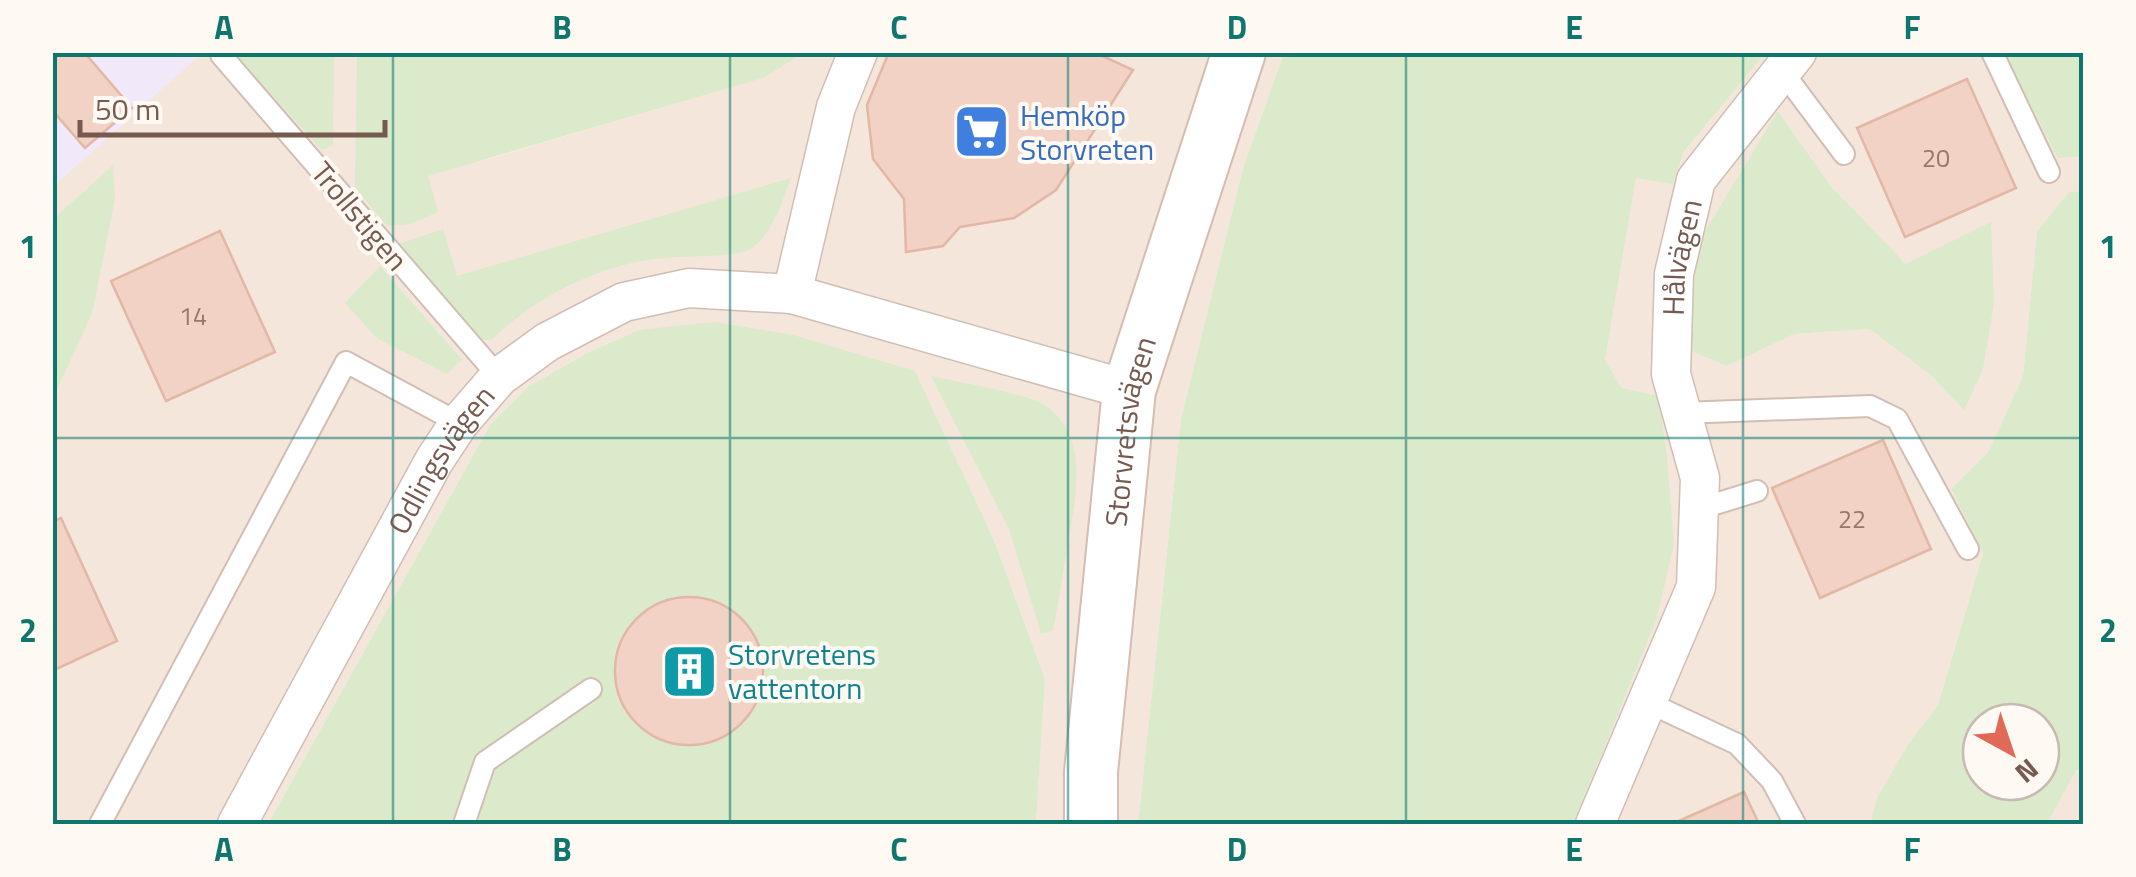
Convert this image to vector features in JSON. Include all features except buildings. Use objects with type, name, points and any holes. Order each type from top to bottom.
[{"type":"street","points":[[792,294],[836,107],[858,52]]},
{"type":"street","name":"Storvretsvägen","points":[[1091,824],[1090,772],[1129,390],[1239,52]]},
{"type":"street","name":"Hålvägen","points":[[1595,824],[1696,587],[1700,478],[1671,374],[1674,274],[1696,180],[1790,62]]},
{"type":"street","name":"Odlingsvägen","points":[[236,824],[434,461],[459,423],[500,377],[547,342],[624,302],[689,288],[792,294],[1129,390]]},
{"type":"lane","points":[[1992,52],[2050,172]]},
{"type":"lane","name":"Trollstigen","points":[[221,55],[500,377]]},
{"type":"lane","name":"Hålvägen","points":[[1790,62],[1844,154]]},
{"type":"lane","points":[[100,824],[346,362],[459,423]]},
{"type":"lane","points":[[1682,413],[1870,406],[1897,419],[1968,549]]},
{"type":"lane","points":[[1700,509],[1757,492]]},
{"type":"lane","points":[[464,824],[485,762],[590,690]]},
{"type":"lane","points":[[1647,702],[1737,744],[1772,781],[1795,824]]},
{"type":"shaded area","points":[[53,53],[404,53],[481,161],[762,78],[804,53],[1284,53],[1243,168],[1181,419],[1138,824],[1036,824],[1045,679],[994,540],[915,371],[639,330],[587,353],[528,387],[490,425],[268,824],[53,824],[52,398],[92,314],[112,166],[53,219]]},
{"type":"shaded area","points":[[53,53],[196,53],[199,56],[53,187]]},
{"type":"shaded area","points":[[1765,53],[2083,53],[2083,191],[2069,192],[2037,231],[2023,376],[1989,451],[1951,489],[1983,553],[1938,705],[1909,743],[1879,795],[1980,824],[1573,824],[1656,621],[1622,388],[1605,360],[1636,177],[1673,183],[1683,153]],"holes":[[[1778,111],[1830,185],[1906,264],[1870,329],[1794,334],[1727,366]]]},
{"type":"shaded area","points":[[2076,769],[2083,769],[2083,824],[2047,824]]},
{"type":"green space","points":[[357,52],[804,53],[763,78],[428,176],[438,212],[410,224],[387,226],[355,188]]},
{"type":"green space","points":[[241,53],[334,53],[333,145],[322,150],[239,58]]},
{"type":"green space","points":[[1284,53],[1765,53],[1683,153],[1673,184],[1636,178],[1605,360],[1622,388],[1658,396],[1674,544],[1656,621],[1573,824],[1138,824],[1181,419],[1243,168]]},
{"type":"green space","points":[[2003,53],[2083,53],[2083,156],[2058,158]]},
{"type":"green space","points":[[1778,111],[1830,185],[1906,264],[1991,222],[1994,303],[1983,369],[1964,410],[1931,375],[1870,329],[1794,334],[1727,366],[1689,350],[1698,243]]},
{"type":"green space","points":[[113,165],[115,198],[92,314],[53,398],[53,219]]},
{"type":"green space","points":[[791,178],[770,228],[748,250],[639,261],[593,275],[549,296],[491,340],[476,340],[399,244],[443,229],[457,276]]},
{"type":"green space","points":[[2083,191],[2083,769],[2076,770],[2061,798],[2061,702],[1961,702],[1961,802],[2059,802],[2047,824],[1870,824],[1878,796],[1909,743],[1938,705],[1983,553],[1951,489],[1989,451],[2023,376],[2037,231],[2069,192]]},
{"type":"green space","points":[[380,266],[462,360],[447,374],[377,338],[345,303]]},
{"type":"green space","points":[[714,322],[793,335],[915,371],[994,540],[1045,679],[1036,824],[268,824],[490,425],[528,387],[587,353],[639,330]]},
{"type":"green space","points":[[931,376],[1034,400],[1058,417],[1069,433],[1076,489],[1053,631],[1041,633],[1009,529]]},
{"type":"place","name":"Hemköp Storvreten","points":[[981,132]]},
{"type":"place","name":"Storvretens vattentorn","points":[[689,671]]}]
